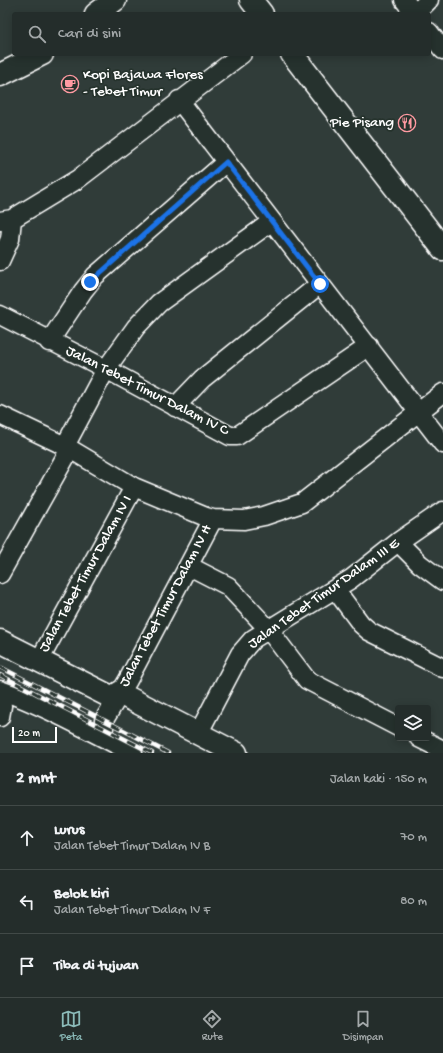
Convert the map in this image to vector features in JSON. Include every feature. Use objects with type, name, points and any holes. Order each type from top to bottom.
[{"type":"street","points":[[99,12],[115,0]]},
{"type":"street","points":[[251,0],[260,12]]},
{"type":"street","points":[[404,0],[413,12]]},
{"type":"street","points":[[417,12],[429,0]]},
{"type":"street","points":[[431,35],[443,50]]},
{"type":"street","points":[[0,75],[38,56]]},
{"type":"street","points":[[0,261],[10,239],[6,220],[78,179],[179,100],[239,56]]},
{"type":"street","points":[[294,56],[443,249]]},
{"type":"street","points":[[179,100],[271,222],[369,346],[443,444]]},
{"type":"street","points":[[49,342],[95,276],[226,162]]},
{"type":"street","points":[[0,574],[106,369],[136,327],[159,303],[271,222]]},
{"type":"street","points":[[175,407],[202,379],[320,284]]},
{"type":"street","name":"Jalan Tebet Timur Dalam IV C","points":[[0,315],[49,342],[106,369],[222,433],[237,436],[369,346]]},
{"type":"street","points":[[0,417],[67,447],[134,487],[213,519],[244,520],[264,516],[302,503],[443,393]]},
{"type":"street","name":"Jalan Tebet Timur Dalam IV I","points":[[39,661],[134,487]]},
{"type":"street","name":"Jalan Tebet Timur Dalam III E","points":[[198,734],[240,654],[253,640],[334,589],[443,511]]},
{"type":"street","name":"Jalan Tebet Timur Dalam IV H","points":[[105,744],[104,720],[189,566],[213,519]]},
{"type":"street","points":[[398,542],[420,564],[443,581]]},
{"type":"street","points":[[189,566],[228,586],[269,630],[307,680],[395,725]]},
{"type":"street","points":[[334,589],[361,624],[369,631],[443,668]]},
{"type":"street","points":[[0,641],[113,698],[119,693],[236,753]]},
{"type":"street","points":[[0,717],[2,706],[0,691],[29,702],[105,744],[133,753]]},
{"type":"street","points":[[425,741],[443,750]]},
{"type":"railway","points":[[0,667],[168,753]]},
{"type":"railway","points":[[0,675],[152,753]]},
{"type":"place","name":"Kopi Bajawa Flores - Tebet Timur","points":[[70,84]]},
{"type":"place","name":"Pie Pisang","points":[[407,123]]},
{"type":"route","points":[[90,282],[226,162],[320,284]]}]
